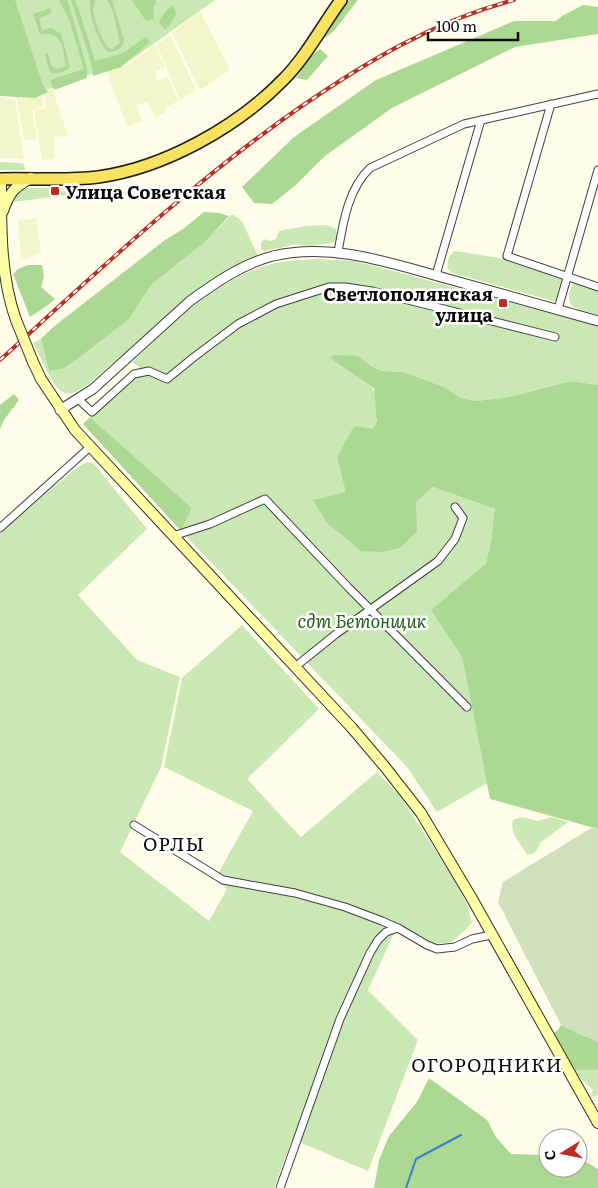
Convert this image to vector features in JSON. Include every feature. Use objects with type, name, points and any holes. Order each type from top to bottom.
[{"type":"main road","points":[[341,0],[284,79],[246,112],[223,128],[164,160],[96,177],[1,178],[0,220],[3,262],[9,295],[16,320],[33,362],[41,380],[60,410],[90,447],[352,728],[421,813],[471,897],[598,1123]]},
{"type":"main road","points":[[0,220],[10,194],[16,186],[31,178]]},
{"type":"street","points":[[338,252],[350,200],[365,173],[370,168],[464,124],[598,94]]},
{"type":"street","points":[[551,104],[507,256],[598,287]]},
{"type":"street","points":[[436,275],[481,120]]},
{"type":"street","points":[[558,309],[598,170]]},
{"type":"street","points":[[60,410],[78,399],[109,375],[190,301],[226,277],[247,266],[272,257],[301,252],[338,252],[364,256],[598,321]]},
{"type":"street","points":[[78,399],[92,412],[134,374],[149,371],[167,379],[238,324],[276,304],[329,287],[372,291],[555,337]]},
{"type":"street","points":[[0,528],[90,447]]},
{"type":"street","points":[[173,536],[210,524],[265,499],[466,708]]},
{"type":"street","points":[[295,667],[370,609],[438,561],[455,539],[463,518],[455,507]]},
{"type":"street","points":[[134,825],[223,880],[295,892],[345,907],[398,928],[437,949],[455,947],[472,938],[491,935]]},
{"type":"street","points":[[280,1188],[340,1019],[370,953],[378,940],[386,932],[398,928]]},
{"type":"green space","points":[[0,0],[215,0],[131,60],[52,88],[17,98],[11,95]]},
{"type":"green space","points":[[0,0],[15,0],[43,85],[48,92],[35,98],[0,96]]},
{"type":"green space","points":[[59,0],[67,0],[69,5],[87,68],[87,78],[54,90],[50,80],[84,69],[69,20]]},
{"type":"green space","points":[[71,0],[75,0],[78,7],[95,61],[123,53],[146,37],[150,42],[121,67],[93,76],[91,62]]},
{"type":"green space","points":[[90,0],[96,0],[94,17],[96,24],[107,47],[112,49],[120,43],[113,11],[107,0],[112,0],[124,39],[119,49],[108,52],[101,41],[92,20]]},
{"type":"green space","points":[[132,0],[155,0],[156,3],[153,8],[154,19],[146,21]]},
{"type":"green space","points":[[346,0],[358,0],[333,32],[322,40],[337,18]]},
{"type":"green space","points":[[173,5],[176,14],[165,30],[159,22],[166,11]]},
{"type":"green space","points":[[583,5],[598,7],[598,34],[515,47],[392,108],[325,156],[297,184],[272,204],[254,203],[242,187],[294,137],[376,80],[514,21],[556,21]]},
{"type":"green space","points":[[50,8],[51,13],[39,19],[42,30],[52,28],[61,34],[70,67],[58,73],[50,73],[45,55],[47,52],[51,64],[56,69],[66,66],[63,47],[58,38],[53,35],[40,34],[33,14]]},
{"type":"green space","points":[[200,11],[230,70],[200,90],[172,33]]},
{"type":"green space","points":[[170,35],[196,90],[180,100],[157,45]]},
{"type":"green space","points":[[155,45],[165,67],[155,71],[157,81],[168,77],[178,101],[165,108],[165,112],[157,117],[147,102],[136,105],[142,121],[127,127],[107,72],[131,63]]},
{"type":"green space","points":[[320,49],[328,56],[307,80],[296,78],[313,54]]},
{"type":"green space","points":[[52,88],[68,136],[54,137],[54,159],[42,160],[34,110],[46,108],[43,92]]},
{"type":"green space","points":[[42,94],[44,106],[32,110],[37,139],[24,140],[17,98],[28,99]]},
{"type":"green space","points":[[0,97],[15,100],[24,159],[0,158]]},
{"type":"green space","points":[[0,162],[22,163],[25,170],[0,170]]},
{"type":"green space","points":[[25,188],[53,188],[53,192],[69,191],[67,195],[13,202],[19,192]]},
{"type":"green space","points":[[204,212],[229,216],[204,243],[151,285],[128,320],[65,368],[49,371],[41,339],[52,328]]},
{"type":"green space","points":[[232,214],[242,221],[258,256],[235,266],[205,284],[87,385],[71,393],[60,391],[51,379],[33,343],[41,339],[49,371],[144,295],[151,285],[204,243]]},
{"type":"green space","points":[[36,218],[41,253],[21,260],[18,221]]},
{"type":"green space","points":[[327,225],[336,229],[337,238],[333,243],[309,246],[294,244],[264,251],[261,249],[261,243],[264,239],[270,241],[276,239],[279,231],[305,226]]},
{"type":"green space","points":[[455,251],[506,259],[563,278],[557,302],[452,273],[448,269],[448,261]]},
{"type":"green space","name":"сдт Бетонщик","points":[[319,259],[354,261],[598,326],[598,385],[571,381],[509,397],[476,401],[461,398],[444,387],[404,372],[382,371],[374,368],[358,356],[374,391],[377,420],[374,429],[416,502],[433,487],[496,509],[486,563],[431,610],[462,657],[487,783],[437,812],[407,767],[181,531],[192,508],[90,417],[130,379],[146,372],[132,362],[210,294],[246,273],[265,266],[285,261]]},
{"type":"green space","points":[[28,265],[42,265],[44,277],[41,287],[55,299],[30,317],[13,274],[18,269]]},
{"type":"green space","points":[[573,283],[598,290],[598,315],[578,309],[570,303],[569,298]]},
{"type":"green space","points":[[334,355],[358,356],[374,368],[382,371],[404,372],[444,387],[461,398],[476,401],[509,397],[571,381],[598,385],[598,829],[490,799],[462,657],[431,610],[486,563],[495,509],[433,487],[416,502],[417,531],[400,548],[382,552],[361,551],[327,523],[313,500],[346,492],[337,457],[354,426],[373,429],[377,421],[374,388],[330,358]]},
{"type":"green space","points":[[14,394],[19,400],[4,420],[0,429],[0,405]]},
{"type":"green space","points":[[90,417],[192,508],[181,531],[83,424]]},
{"type":"green space","points":[[87,462],[94,464],[147,529],[78,595],[137,660],[180,677],[161,767],[120,852],[209,921],[227,889],[215,879],[253,811],[164,767],[182,678],[242,625],[319,709],[247,779],[301,837],[377,772],[400,796],[454,879],[468,906],[472,923],[452,942],[433,944],[420,935],[395,931],[368,990],[418,1040],[368,1171],[292,1139],[274,1188],[0,1188],[0,531],[78,467]]},
{"type":"green space","points":[[522,817],[538,821],[551,817],[568,822],[540,843],[533,854],[527,854],[516,838],[512,825],[513,820]]},
{"type":"green space","name":"ОГОРОДНИКИ","points":[[591,828],[598,829],[598,1042],[561,1025],[498,902],[503,882]]},
{"type":"green space","points":[[561,1025],[598,1042],[598,1070],[572,1070],[552,1034]]},
{"type":"green space","points":[[572,1070],[598,1070],[598,1095],[590,1098],[593,1090]]},
{"type":"green space","points":[[429,1078],[487,1120],[496,1137],[511,1154],[538,1155],[538,1178],[588,1178],[588,1163],[598,1169],[598,1188],[374,1188],[379,1160],[389,1136],[417,1102]]},
{"type":"waterway","points":[[406,1188],[416,1159],[461,1135]]},
{"type":"railway","points":[[0,360],[145,229],[220,167],[299,108],[375,59],[428,31],[456,19],[514,0]]},
{"type":"place","name":"Улица Советская","points":[[55,191]]},
{"type":"place","name":"Светлополянская улица","points":[[503,303]]},
{"type":"district","name":"ОРЛЫ","points":[[174,843]]},
{"type":"district","name":"ОГОРОДНИКИ","points":[[487,1064]]}]
